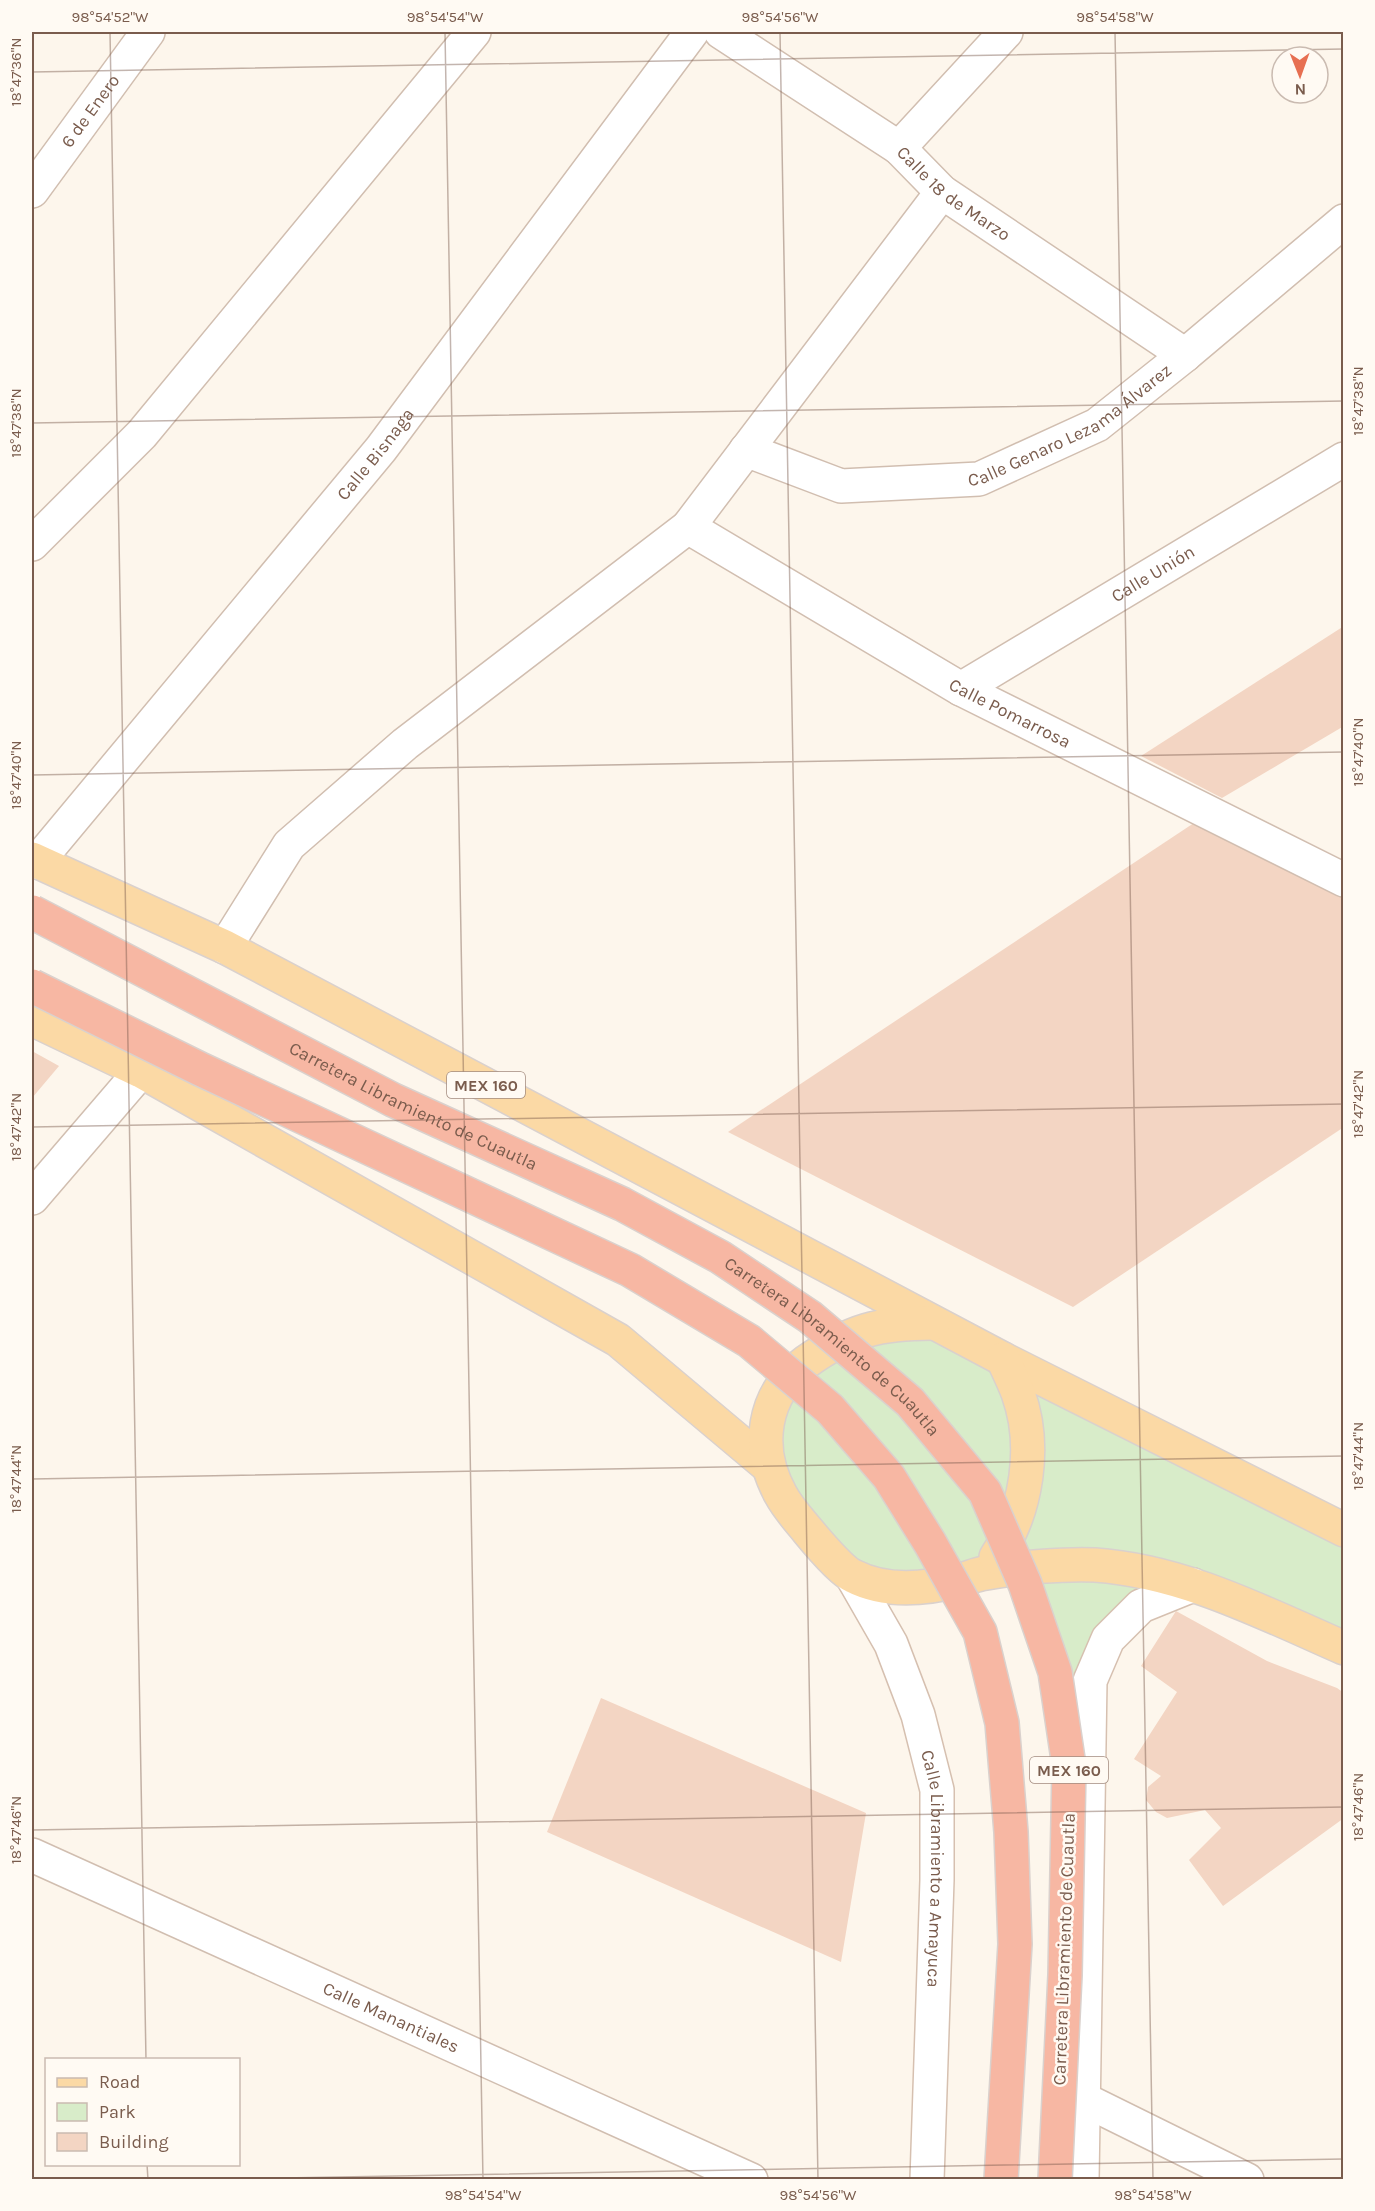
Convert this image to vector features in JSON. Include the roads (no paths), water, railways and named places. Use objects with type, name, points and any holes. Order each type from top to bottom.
[{"type":"highway","name":"Carretera Libramiento de Cuautla","points":[[32,912],[393,1100],[622,1204],[720,1257],[810,1317],[910,1402],[985,1492],[1024,1584],[1055,1672],[1069,1766],[1065,1976],[1055,2180]]},
{"type":"highway","name":"MEX 160","points":[[32,986],[200,1069],[630,1270],[749,1341],[830,1409],[889,1477],[930,1543],[980,1632],[1002,1723],[1011,1832],[1015,1944],[1001,2180]]},
{"type":"main road","name":"MEX 160","points":[[34,861],[225,947],[1003,1359],[1344,1530]]},
{"type":"main road","points":[[32,1019],[141,1071],[618,1340],[768,1466]]},
{"type":"main road","points":[[935,1323],[899,1323],[864,1329],[831,1344],[802,1365],[778,1391],[766,1425],[768,1466],[781,1496],[808,1532],[852,1576],[885,1586],[921,1588],[985,1573],[1038,1568],[1094,1565],[1143,1572],[1193,1585],[1344,1648]]},
{"type":"main road","points":[[985,1573],[1006,1541],[1019,1505],[1027,1469],[1027,1431],[1018,1394],[1003,1359]]},
{"type":"street","name":"6 de Enero","points":[[32,190],[148,32]]},
{"type":"street","points":[[32,544],[142,434],[474,32]]},
{"type":"street","name":"Calle Bisnaga","points":[[34,861],[381,449],[692,32]]},
{"type":"street","name":"Calle 18 de Marzo","points":[[721,32],[899,148],[942,192],[1185,355]]},
{"type":"street","points":[[899,148],[1006,32]]},
{"type":"street","points":[[225,947],[289,845],[405,744],[688,527],[942,192]]},
{"type":"street","name":"Calle Genaro Lezama Álvarez","points":[[746,450],[841,486],[979,478],[1097,425],[1185,355],[1344,221]]},
{"type":"street","name":"Calle Unión","points":[[961,689],[1344,459]]},
{"type":"street","name":"Calle Pomarrosa","points":[[688,527],[961,689],[1344,880]]},
{"type":"street","points":[[32,1198],[141,1071]]},
{"type":"street","name":"Calle Libramiento a Amayuca","points":[[852,1576],[891,1644],[918,1715],[936,1790],[937,1880],[927,2180]]},
{"type":"street","points":[[1082,2180],[1090,1681],[1108,1639],[1141,1606],[1193,1585]]},
{"type":"street","name":"Calle Manantiales","points":[[32,1855],[751,2180]]},
{"type":"street","points":[[1085,2100],[1247,2180]]}]
